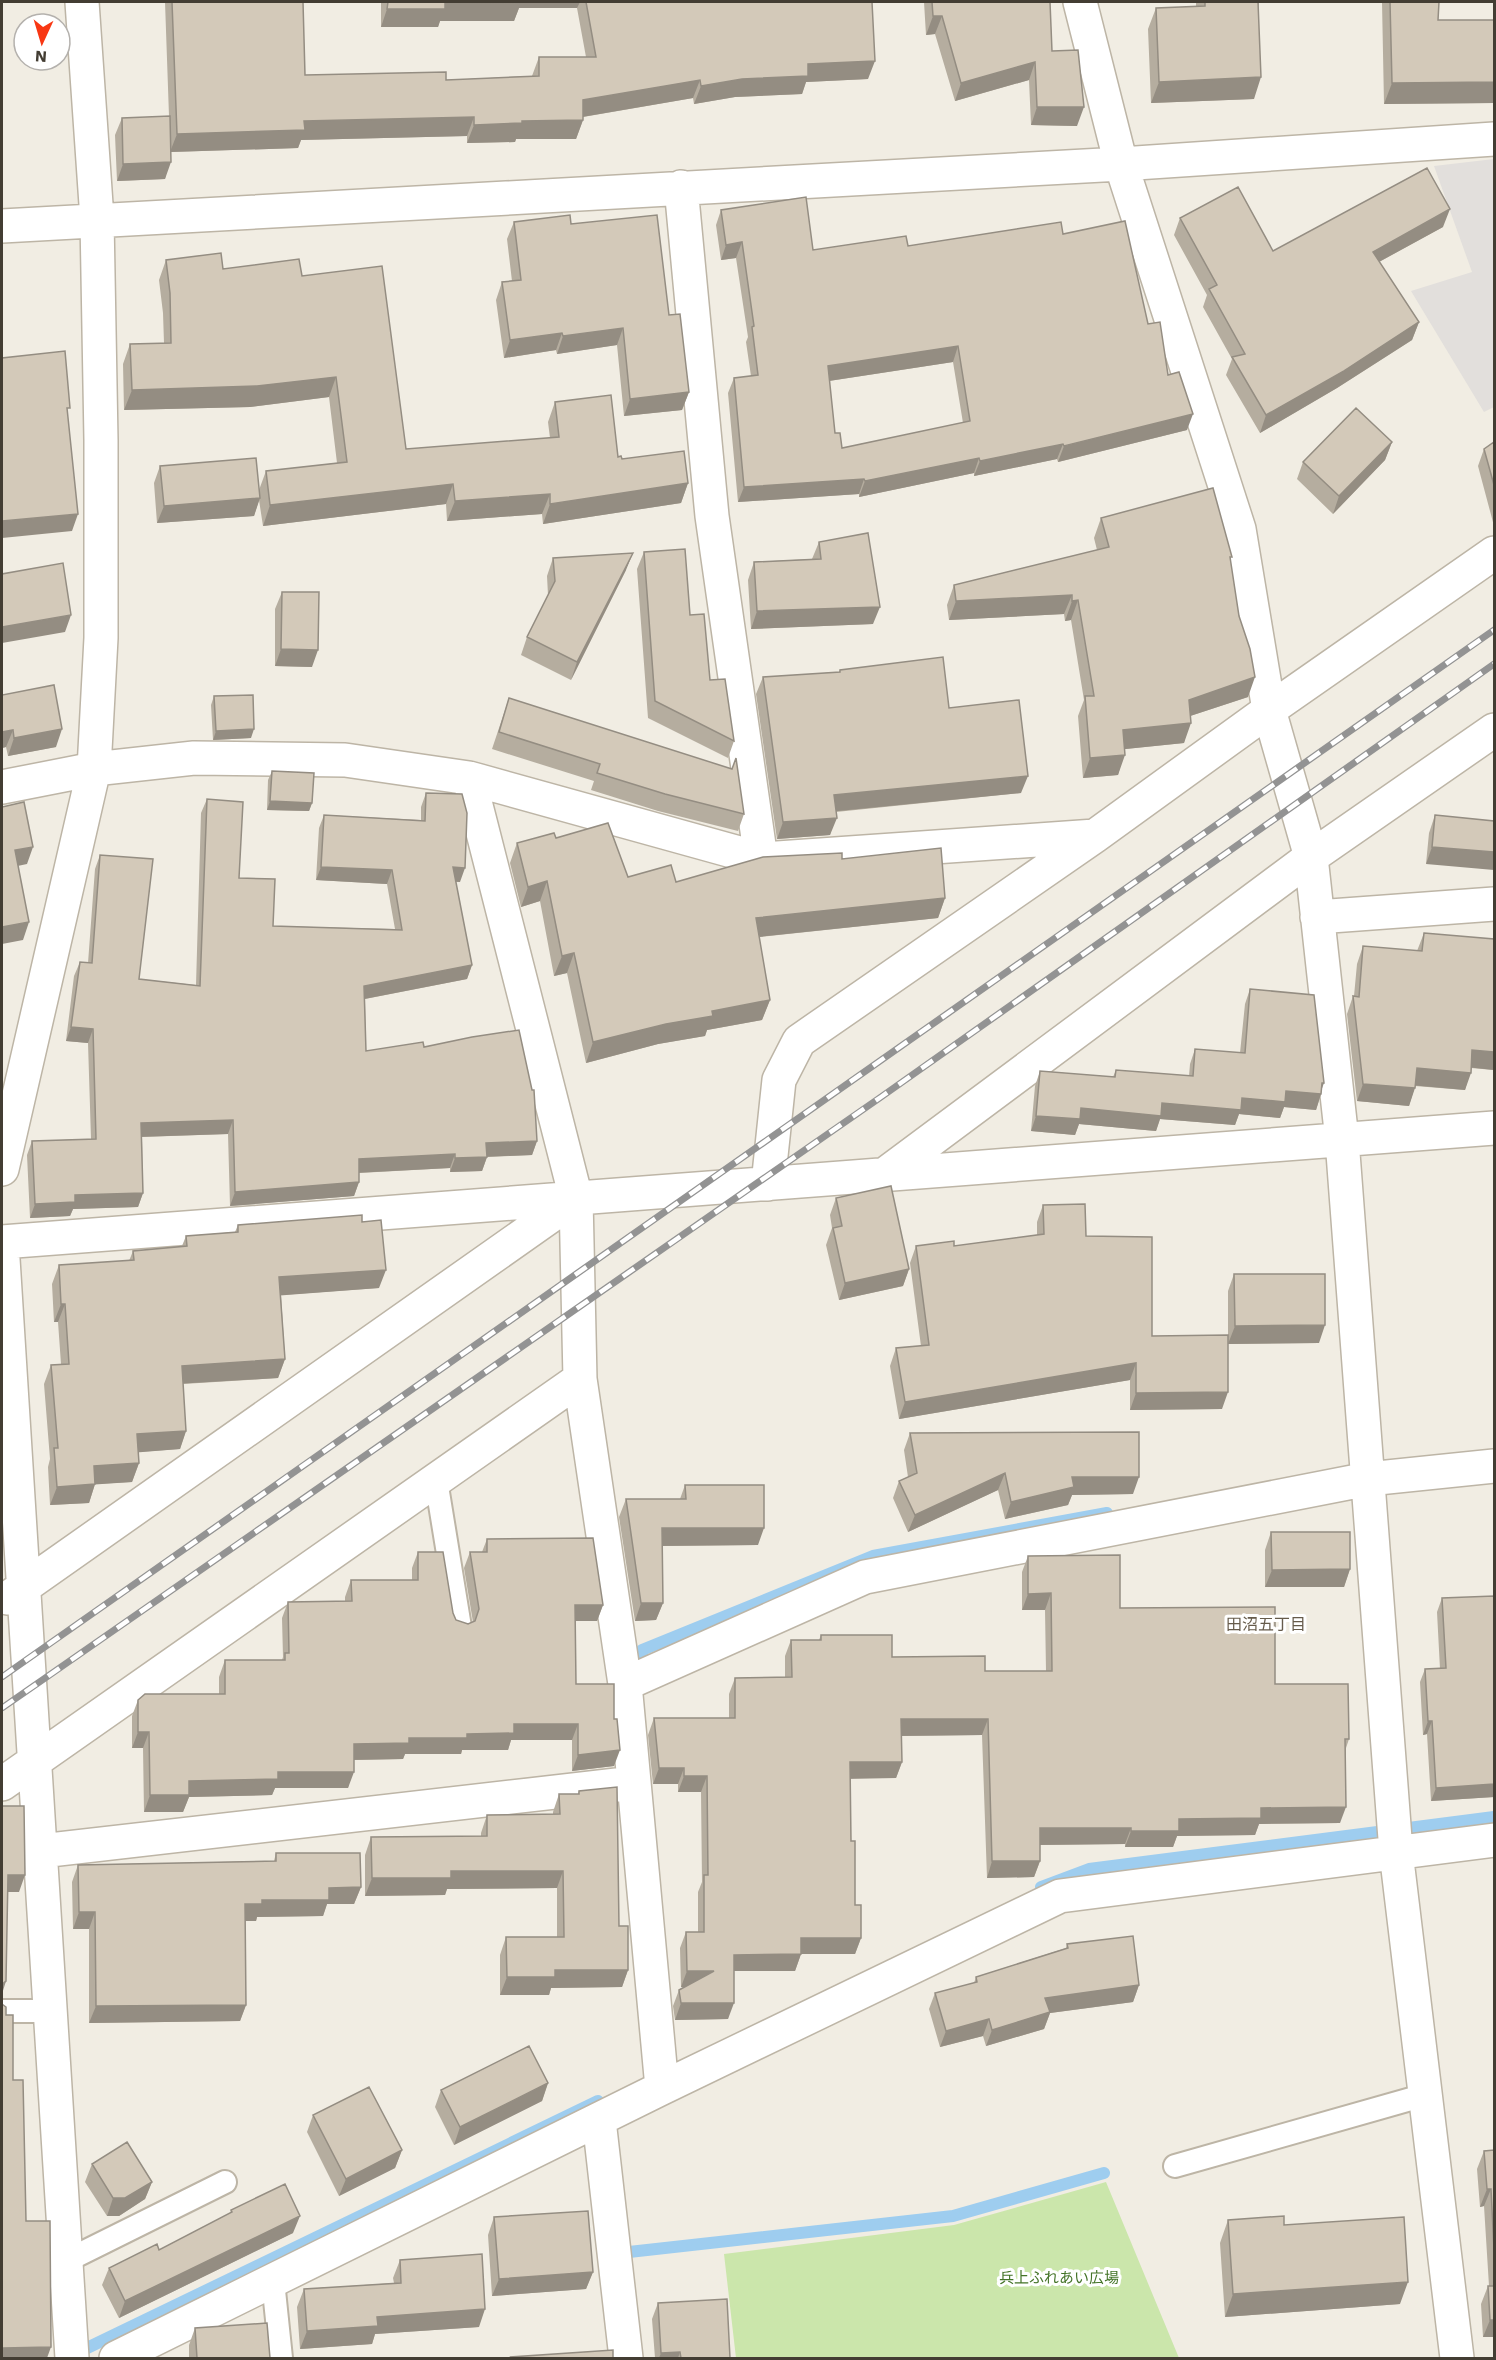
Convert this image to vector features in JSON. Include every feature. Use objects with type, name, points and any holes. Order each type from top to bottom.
[{"type":"street","points":[[2,1169],[94,769],[101,638],[101,440],[97,219],[82,2]]},
{"type":"street","points":[[1080,2],[1121,164],[1239,529],[1269,710],[1311,857],[1342,1140],[1396,1851],[1457,2358]]},
{"type":"street","points":[[2,226],[1121,164],[1494,140]]},
{"type":"street","points":[[681,187],[712,516],[761,859]]},
{"type":"street","points":[[768,1184],[779,1080],[799,1041],[1095,836],[1269,710],[1494,553]]},
{"type":"street","points":[[884,1175],[1311,857],[1494,730]]},
{"type":"street","points":[[2,787],[94,769],[194,758],[345,760],[469,778],[761,859],[1095,836]]},
{"type":"street","points":[[469,778],[576,1198],[580,1379],[625,1684],[662,2088]]},
{"type":"street","points":[[1317,917],[1494,904]]},
{"type":"street","points":[[72,2352],[35,1761],[12,1596],[2,1243],[1494,1128]]},
{"type":"street","points":[[12,1596],[576,1198]]},
{"type":"street","points":[[2,1784],[580,1379]]},
{"type":"street","points":[[625,1684],[865,1577],[1368,1479],[1494,1466]]},
{"type":"street","points":[[41,1851],[634,1783]]},
{"type":"street","points":[[116,2358],[662,2088],[1060,1896],[1494,1840]]},
{"type":"street","points":[[599,2120],[626,2358]]},
{"type":"lane","points":[[436,1480],[460,1627]]},
{"type":"lane","points":[[2,2011],[51,2011]]},
{"type":"lane","points":[[1175,2166],[1425,2095]]},
{"type":"lane","points":[[66,2260],[225,2182]]},
{"type":"lane","points":[[273,2281],[281,2358]]},
{"type":"green space","name":"兵上ふれあい広場","points":[[1106,2182],[1179,2358],[736,2358],[724,2254],[954,2225]]},
{"type":"shaded area","points":[[1494,159],[1494,407],[1484,412],[1411,291],[1472,272],[1434,166]]},
{"type":"building","points":[[172,2],[303,2],[305,75],[446,72],[446,80],[539,76],[539,57],[596,57],[586,2],[872,2],[875,61],[808,64],[808,76],[742,79],[701,86],[700,80],[583,100],[583,120],[474,125],[474,117],[304,121],[305,130],[177,134]]},
{"type":"building","points":[[388,2],[445,2],[445,9],[387,9]]},
{"type":"building","points":[[445,2],[521,2],[521,3]]},
{"type":"building","points":[[932,2],[1050,2],[1052,51],[1078,50],[1084,107],[1037,107],[1035,62],[961,83],[942,16],[933,16]]},
{"type":"building","points":[[1205,2],[1258,2],[1261,77],[1159,82],[1156,8],[1205,6]]},
{"type":"building","points":[[1390,2],[1439,2],[1438,20],[1494,20],[1494,82],[1392,83]]},
{"type":"building","points":[[170,116],[171,162],[123,164],[122,118]]},
{"type":"building","points":[[1427,168],[1450,209],[1373,252],[1419,322],[1344,371],[1266,415],[1232,357],[1245,354],[1209,289],[1217,285],[1180,218],[1238,187],[1273,251]]},
{"type":"building","points":[[806,197],[813,250],[906,236],[908,246],[1061,222],[1063,234],[1125,221],[1148,324],[1160,322],[1168,375],[1179,372],[1193,414],[1064,446],[1063,444],[980,461],[979,458],[865,481],[864,479],[744,487],[734,378],[758,375],[752,327],[754,326],[742,242],[726,245],[721,210]],"holes":[[[958,346],[970,421],[842,448],[840,433],[835,433],[828,366]]]},
{"type":"building","points":[[570,215],[571,224],[657,215],[669,315],[680,314],[689,392],[630,399],[623,328],[510,340],[502,282],[521,280],[514,222]]},
{"type":"building","points":[[221,253],[223,269],[299,259],[302,276],[382,266],[406,449],[559,437],[555,402],[611,395],[618,457],[621,456],[622,459],[684,451],[688,483],[550,504],[550,494],[455,501],[453,484],[270,505],[266,471],[347,462],[336,377],[257,386],[132,390],[130,344],[171,343],[170,293],[166,260]]},
{"type":"building","points":[[65,351],[70,408],[67,408],[78,514],[2,521],[2,358]]},
{"type":"building","points":[[1356,408],[1392,442],[1339,496],[1303,462]]},
{"type":"building","points":[[1494,442],[1494,485],[1484,449]]},
{"type":"building","points":[[256,458],[260,498],[164,506],[160,466]]},
{"type":"building","points":[[1213,488],[1232,557],[1230,557],[1239,616],[1250,649],[1255,677],[1189,700],[1191,723],[1123,730],[1125,755],[1090,758],[1085,696],[1094,696],[1078,600],[1072,601],[1072,595],[956,601],[954,585],[1109,547],[1101,518]]},
{"type":"building","points":[[868,533],[880,607],[757,611],[754,562],[821,559],[819,542]]},
{"type":"building","points":[[685,549],[690,615],[704,614],[710,680],[725,679],[734,741],[655,701],[644,552]]},
{"type":"building","points":[[633,553],[577,662],[527,637],[555,581],[553,558]]},
{"type":"building","points":[[63,563],[71,615],[2,627],[2,574]]},
{"type":"building","points":[[282,592],[319,592],[318,650],[281,649]]},
{"type":"building","points":[[943,657],[949,708],[1019,700],[1028,776],[834,795],[837,818],[783,822],[763,677],[840,672],[840,670]]},
{"type":"building","points":[[54,685],[62,729],[14,738],[13,730],[2,732],[2,695]]},
{"type":"building","points":[[253,695],[254,729],[216,731],[214,696]]},
{"type":"building","points":[[509,698],[732,769],[736,758],[744,814],[665,794],[597,773],[600,764],[499,732]]},
{"type":"building","points":[[272,771],[314,773],[312,803],[270,801]]},
{"type":"building","points":[[426,793],[462,794],[467,813],[465,868],[453,867],[472,965],[364,986],[366,1051],[423,1042],[424,1047],[519,1030],[532,1090],[534,1090],[537,1141],[486,1143],[487,1157],[455,1158],[455,1154],[359,1159],[359,1182],[235,1192],[233,1120],[141,1123],[143,1193],[75,1195],[75,1202],[35,1204],[32,1141],[96,1139],[93,1029],[71,1027],[80,962],[92,963],[100,855],[153,859],[139,979],[200,986],[207,799],[243,802],[239,878],[275,879],[273,926],[402,930],[392,870],[321,867],[324,815],[425,821]]},
{"type":"building","points":[[24,802],[33,847],[15,850],[29,922],[2,927],[2,807]]},
{"type":"building","points":[[1435,815],[1494,821],[1494,852],[1432,847]]},
{"type":"building","points":[[608,823],[628,877],[671,865],[676,882],[763,857],[842,853],[842,859],[941,848],[945,898],[756,918],[770,1000],[712,1011],[713,1016],[666,1024],[593,1042],[574,953],[562,956],[547,881],[528,887],[517,843],[554,833],[556,838]]},
{"type":"building","points":[[1424,933],[1494,939],[1494,1052],[1472,1050],[1471,1073],[1417,1068],[1415,1088],[1363,1084],[1353,996],[1359,997],[1363,946],[1422,951]]},
{"type":"building","points":[[1250,989],[1314,995],[1324,1083],[1322,1083],[1321,1094],[1286,1091],[1285,1102],[1242,1098],[1241,1110],[1162,1103],[1161,1116],[1081,1108],[1080,1119],[1036,1116],[1040,1071],[1115,1077],[1116,1070],[1193,1076],[1195,1049],[1245,1053]]},
{"type":"building","points":[[891,1186],[909,1269],[845,1283],[833,1228],[842,1226],[836,1198]]},
{"type":"building","points":[[1085,1204],[1086,1236],[1152,1237],[1152,1336],[1228,1335],[1228,1392],[1136,1393],[1136,1363],[905,1402],[896,1348],[929,1345],[916,1246],[954,1241],[954,1246],[1044,1234],[1043,1205]]},
{"type":"building","points":[[362,1215],[362,1222],[381,1220],[386,1270],[279,1277],[285,1359],[182,1366],[186,1431],[137,1434],[139,1463],[94,1466],[95,1484],[57,1487],[54,1448],[58,1448],[51,1365],[69,1364],[65,1304],[61,1304],[59,1265],[134,1260],[133,1251],[187,1246],[186,1236],[238,1232],[238,1225]]},
{"type":"building","points":[[1234,1274],[1325,1274],[1325,1325],[1235,1326]]},
{"type":"building","points":[[1139,1432],[1139,1477],[1072,1477],[1074,1487],[1011,1502],[1005,1473],[915,1515],[899,1481],[917,1473],[910,1433]]},
{"type":"building","points":[[685,1485],[764,1485],[764,1528],[662,1528],[663,1603],[641,1603],[626,1499],[686,1499]]},
{"type":"building","points":[[1271,1532],[1350,1532],[1350,1569],[1272,1570]]},
{"type":"building","points":[[593,1538],[603,1605],[575,1605],[576,1684],[614,1684],[614,1719],[617,1719],[620,1750],[578,1755],[578,1724],[514,1724],[514,1733],[467,1734],[467,1738],[409,1738],[409,1743],[354,1744],[354,1772],[278,1772],[278,1779],[189,1781],[189,1795],[150,1795],[149,1732],[138,1732],[138,1700],[145,1694],[225,1694],[225,1660],[285,1660],[285,1653],[289,1653],[288,1602],[352,1601],[351,1580],[418,1580],[418,1552],[443,1552],[453,1613],[456,1620],[468,1624],[475,1621],[479,1609],[470,1552],[487,1552],[487,1539]]},
{"type":"building","points":[[1120,1555],[1120,1608],[1275,1607],[1275,1684],[1348,1684],[1349,1739],[1345,1739],[1346,1807],[1261,1808],[1261,1818],[1179,1819],[1179,1831],[1131,1831],[1131,1828],[1040,1828],[1040,1861],[992,1861],[988,1719],[901,1719],[902,1762],[850,1762],[851,1841],[855,1841],[855,1905],[861,1905],[861,1938],[801,1938],[801,1954],[734,1955],[734,2003],[681,2003],[679,1990],[714,1971],[687,1971],[686,1932],[704,1932],[704,1875],[708,1875],[707,1776],[684,1776],[684,1768],[659,1768],[654,1718],[735,1718],[735,1678],[792,1677],[791,1640],[821,1640],[821,1635],[892,1635],[892,1657],[985,1656],[985,1671],[1052,1671],[1051,1593],[1028,1594],[1028,1556]]},
{"type":"building","points":[[1494,1596],[1494,1784],[1436,1788],[1432,1721],[1428,1721],[1425,1669],[1446,1668],[1442,1598]]},
{"type":"building","points":[[617,1787],[619,1926],[628,1926],[628,1970],[555,1970],[555,1977],[507,1977],[506,1937],[564,1937],[563,1871],[451,1871],[451,1878],[372,1878],[371,1837],[487,1836],[487,1815],[560,1814],[559,1794],[579,1794],[579,1791]]},
{"type":"building","points":[[2,1806],[24,1806],[25,1875],[8,1875],[6,1981],[2,1984]]},
{"type":"building","points":[[276,1853],[360,1853],[361,1887],[329,1888],[329,1900],[262,1900],[262,1904],[245,1904],[246,2005],[96,2006],[95,1912],[79,1912],[78,1865],[276,1861]]},
{"type":"building","points":[[1133,1936],[1139,1985],[1045,1998],[1050,2012],[992,2030],[989,2019],[946,2031],[935,1993],[977,1982],[976,1977],[1068,1948],[1067,1944]]},
{"type":"building","points":[[2,2004],[6,2007],[6,2015],[13,2015],[13,2080],[23,2080],[26,2221],[50,2221],[51,2347],[2,2348]]},
{"type":"building","points":[[529,2046],[548,2083],[460,2127],[441,2090]]},
{"type":"building","points":[[369,2087],[402,2150],[346,2179],[313,2115]]},
{"type":"building","points":[[127,2142],[152,2182],[125,2198],[113,2198],[92,2164]]},
{"type":"building","points":[[1494,2150],[1494,2249],[1491,2189],[1487,2189],[1484,2151]]},
{"type":"building","points":[[285,2184],[300,2216],[125,2301],[109,2268],[157,2244],[159,2250],[232,2212],[231,2210]]},
{"type":"building","points":[[588,2211],[593,2272],[499,2279],[494,2217]]},
{"type":"building","points":[[1284,2216],[1284,2225],[1404,2217],[1408,2282],[1233,2294],[1228,2220]]},
{"type":"building","points":[[482,2254],[485,2309],[377,2317],[378,2326],[307,2331],[304,2289],[401,2283],[400,2260]]},
{"type":"building","points":[[1488,2286],[1494,2286],[1494,2320],[1490,2320]]},
{"type":"building","points":[[727,2299],[730,2358],[681,2358],[680,2352],[661,2353],[658,2303]]},
{"type":"building","points":[[267,2323],[270,2358],[197,2358],[195,2328]]},
{"type":"building","points":[[613,2350],[613,2358],[511,2357]]},
{"type":"waterway","points":[[642,1673],[642,1650],[873,1556],[1107,1513]]},
{"type":"waterway","points":[[1041,1887],[1089,1869],[1494,1817]]},
{"type":"waterway","points":[[75,2357],[85,2349],[598,2101]]},
{"type":"waterway","points":[[629,2252],[953,2216],[1104,2173]]},
{"type":"railway","points":[[2,1677],[1494,630]]},
{"type":"railway","points":[[2,1708],[881,1097],[1494,664]]},
{"type":"district","name":"田沼五丁目","points":[[1266,1624]]}]
